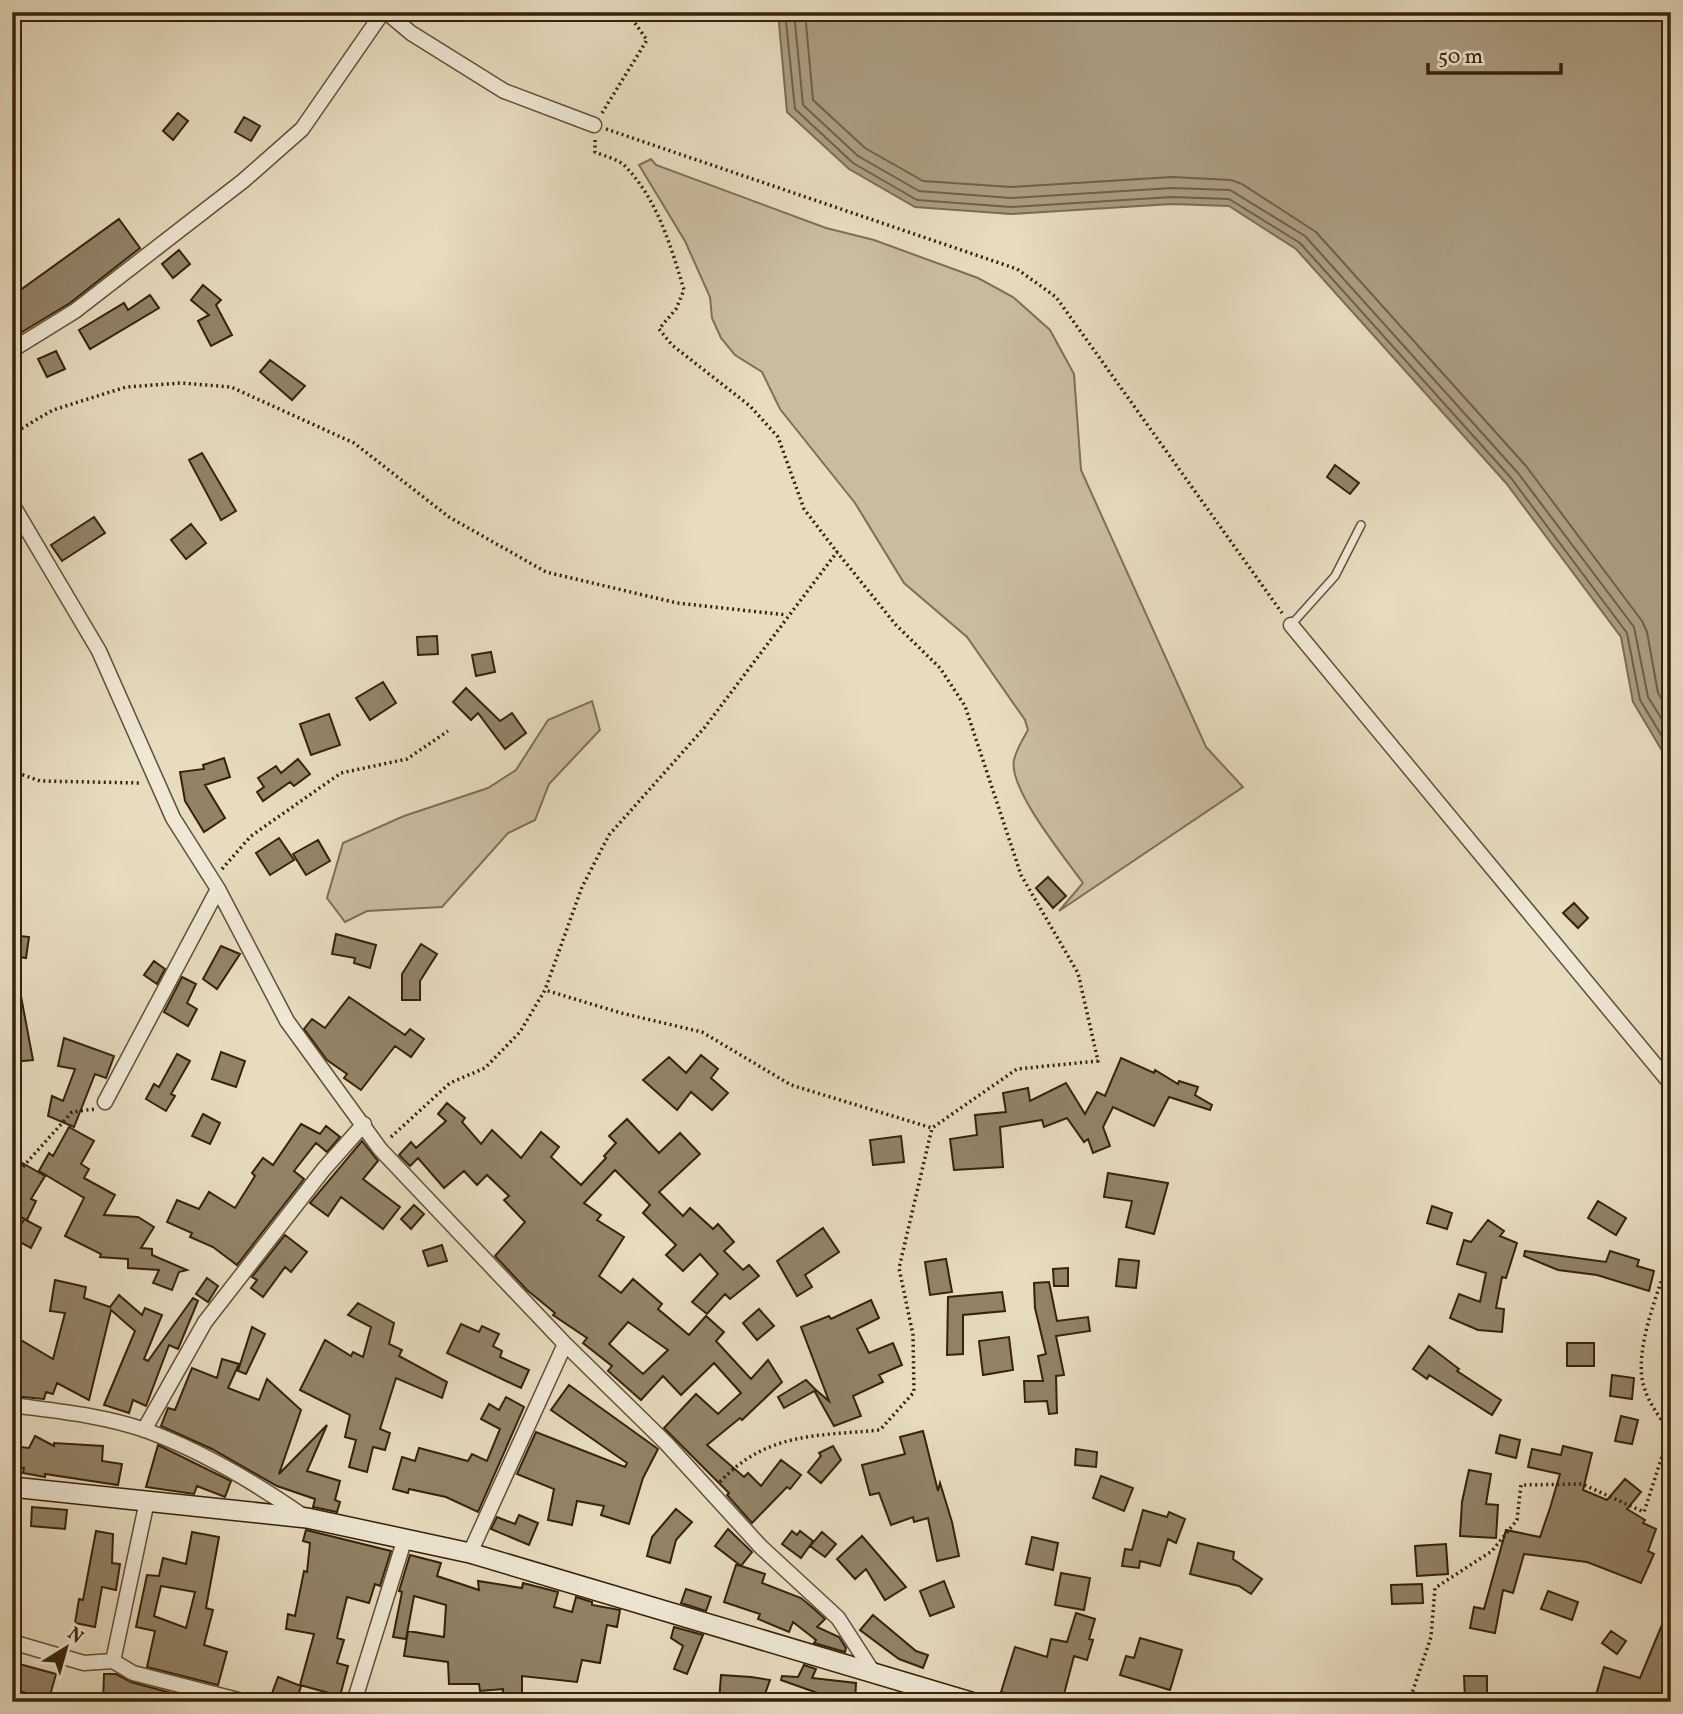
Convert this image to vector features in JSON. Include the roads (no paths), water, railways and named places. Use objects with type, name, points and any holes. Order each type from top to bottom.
[{"type":"street","points":[[12,350],[75,311],[243,181],[302,129],[385,12],[411,33],[504,91],[594,125]]},
{"type":"street","points":[[12,504],[99,651],[173,818],[216,885],[287,1021],[380,1149],[761,1547],[838,1618],[873,1672]]},
{"type":"street","points":[[1291,625],[1671,1084]]},
{"type":"street","points":[[105,1102],[216,885]]},
{"type":"street","points":[[144,1430],[205,1322],[324,1169],[364,1124]]},
{"type":"street","points":[[470,1553],[565,1344]]},
{"type":"street","points":[[12,1405],[84,1414],[144,1430],[260,1486],[307,1518]]},
{"type":"street","points":[[12,1487],[307,1518],[405,1538],[470,1553],[971,1702]]},
{"type":"street","points":[[113,1661],[147,1501]]},
{"type":"street","points":[[354,1702],[405,1538]]},
{"type":"street","points":[[12,1642],[84,1663],[113,1661],[133,1673],[246,1702]]},
{"type":"lane","points":[[1291,625],[1335,576],[1361,525]]},
{"type":"water","points":[[778,12],[1671,12],[1671,760],[1667,759],[1633,702],[1621,637],[1506,483],[1296,249],[1229,206],[1172,204],[1011,214],[915,207],[849,169],[787,112]]}]
